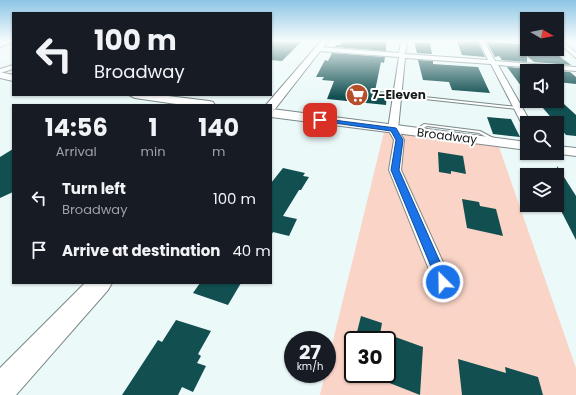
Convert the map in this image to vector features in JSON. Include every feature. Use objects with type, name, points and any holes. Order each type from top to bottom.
[{"type":"main road","points":[[272,105],[310,59]]},
{"type":"main road","points":[[0,75],[12,78]]},
{"type":"main road","points":[[142,96],[202,104]]},
{"type":"main road","name":"Broadway","points":[[272,113],[520,145]]},
{"type":"main road","points":[[564,151],[576,152]]},
{"type":"main road","points":[[0,390],[99,284]]},
{"type":"street","points":[[401,59],[393,129],[399,140],[395,170],[443,282]]},
{"type":"street","points":[[453,59],[576,69]]},
{"type":"street","points":[[492,59],[522,116]]},
{"type":"street","points":[[0,71],[12,67]]},
{"type":"lane","points":[[397,94],[518,108]]},
{"type":"shaded area","points":[[384,132],[499,147],[520,207],[520,212],[522,212],[576,368],[576,395],[320,395],[323,383],[336,383],[335,331]]},
{"type":"building","points":[[272,59],[284,59],[282,61],[272,60]]},
{"type":"building","points":[[329,59],[385,59],[384,63],[381,62],[375,91],[387,92],[386,105],[327,99],[334,81],[322,80],[324,77],[316,77],[325,60],[328,61]]},
{"type":"building","points":[[502,59],[527,59],[527,62],[502,60]]},
{"type":"building","points":[[531,59],[564,59],[571,65],[534,62]]},
{"type":"building","points":[[418,60],[433,61],[433,64],[478,67],[490,93],[452,90],[449,82],[423,80]]},
{"type":"building","points":[[507,67],[520,68],[520,85]]},
{"type":"building","points":[[564,72],[570,72],[576,77],[576,84],[564,83]]},
{"type":"building","points":[[564,104],[576,115],[576,136],[566,135],[564,133],[564,116],[550,116],[543,108],[564,108]]},
{"type":"building","points":[[487,117],[511,119],[520,137],[493,134]]},
{"type":"building","points":[[12,150],[12,192],[0,198],[0,157]]},
{"type":"building","points":[[438,152],[463,156],[466,174],[451,171],[451,174],[439,172]]},
{"type":"building","points":[[283,168],[305,173],[303,176],[309,177],[283,216],[297,219],[289,236],[273,232],[272,234],[272,182]]},
{"type":"building","points":[[564,177],[576,196],[576,240],[562,212],[564,212]]},
{"type":"building","points":[[462,199],[479,202],[480,206],[496,209],[503,236],[467,228]]},
{"type":"building","points":[[199,284],[240,284],[228,305],[193,293]]},
{"type":"building","points":[[361,316],[382,323],[381,331],[357,331]]},
{"type":"building","points":[[176,320],[211,331],[198,354],[201,356],[197,363],[206,366],[193,392],[182,387],[178,395],[122,395],[158,340],[162,342]]},
{"type":"building","points":[[396,337],[423,347],[420,395],[390,383],[396,383]]},
{"type":"building","points":[[458,359],[506,373],[505,367],[538,377],[543,395],[462,395]]},
{"type":"place","name":"7-Eleven","points":[[357,95]]},
{"type":"route","points":[[320,120],[393,129],[399,140],[395,170],[443,282]]}]
